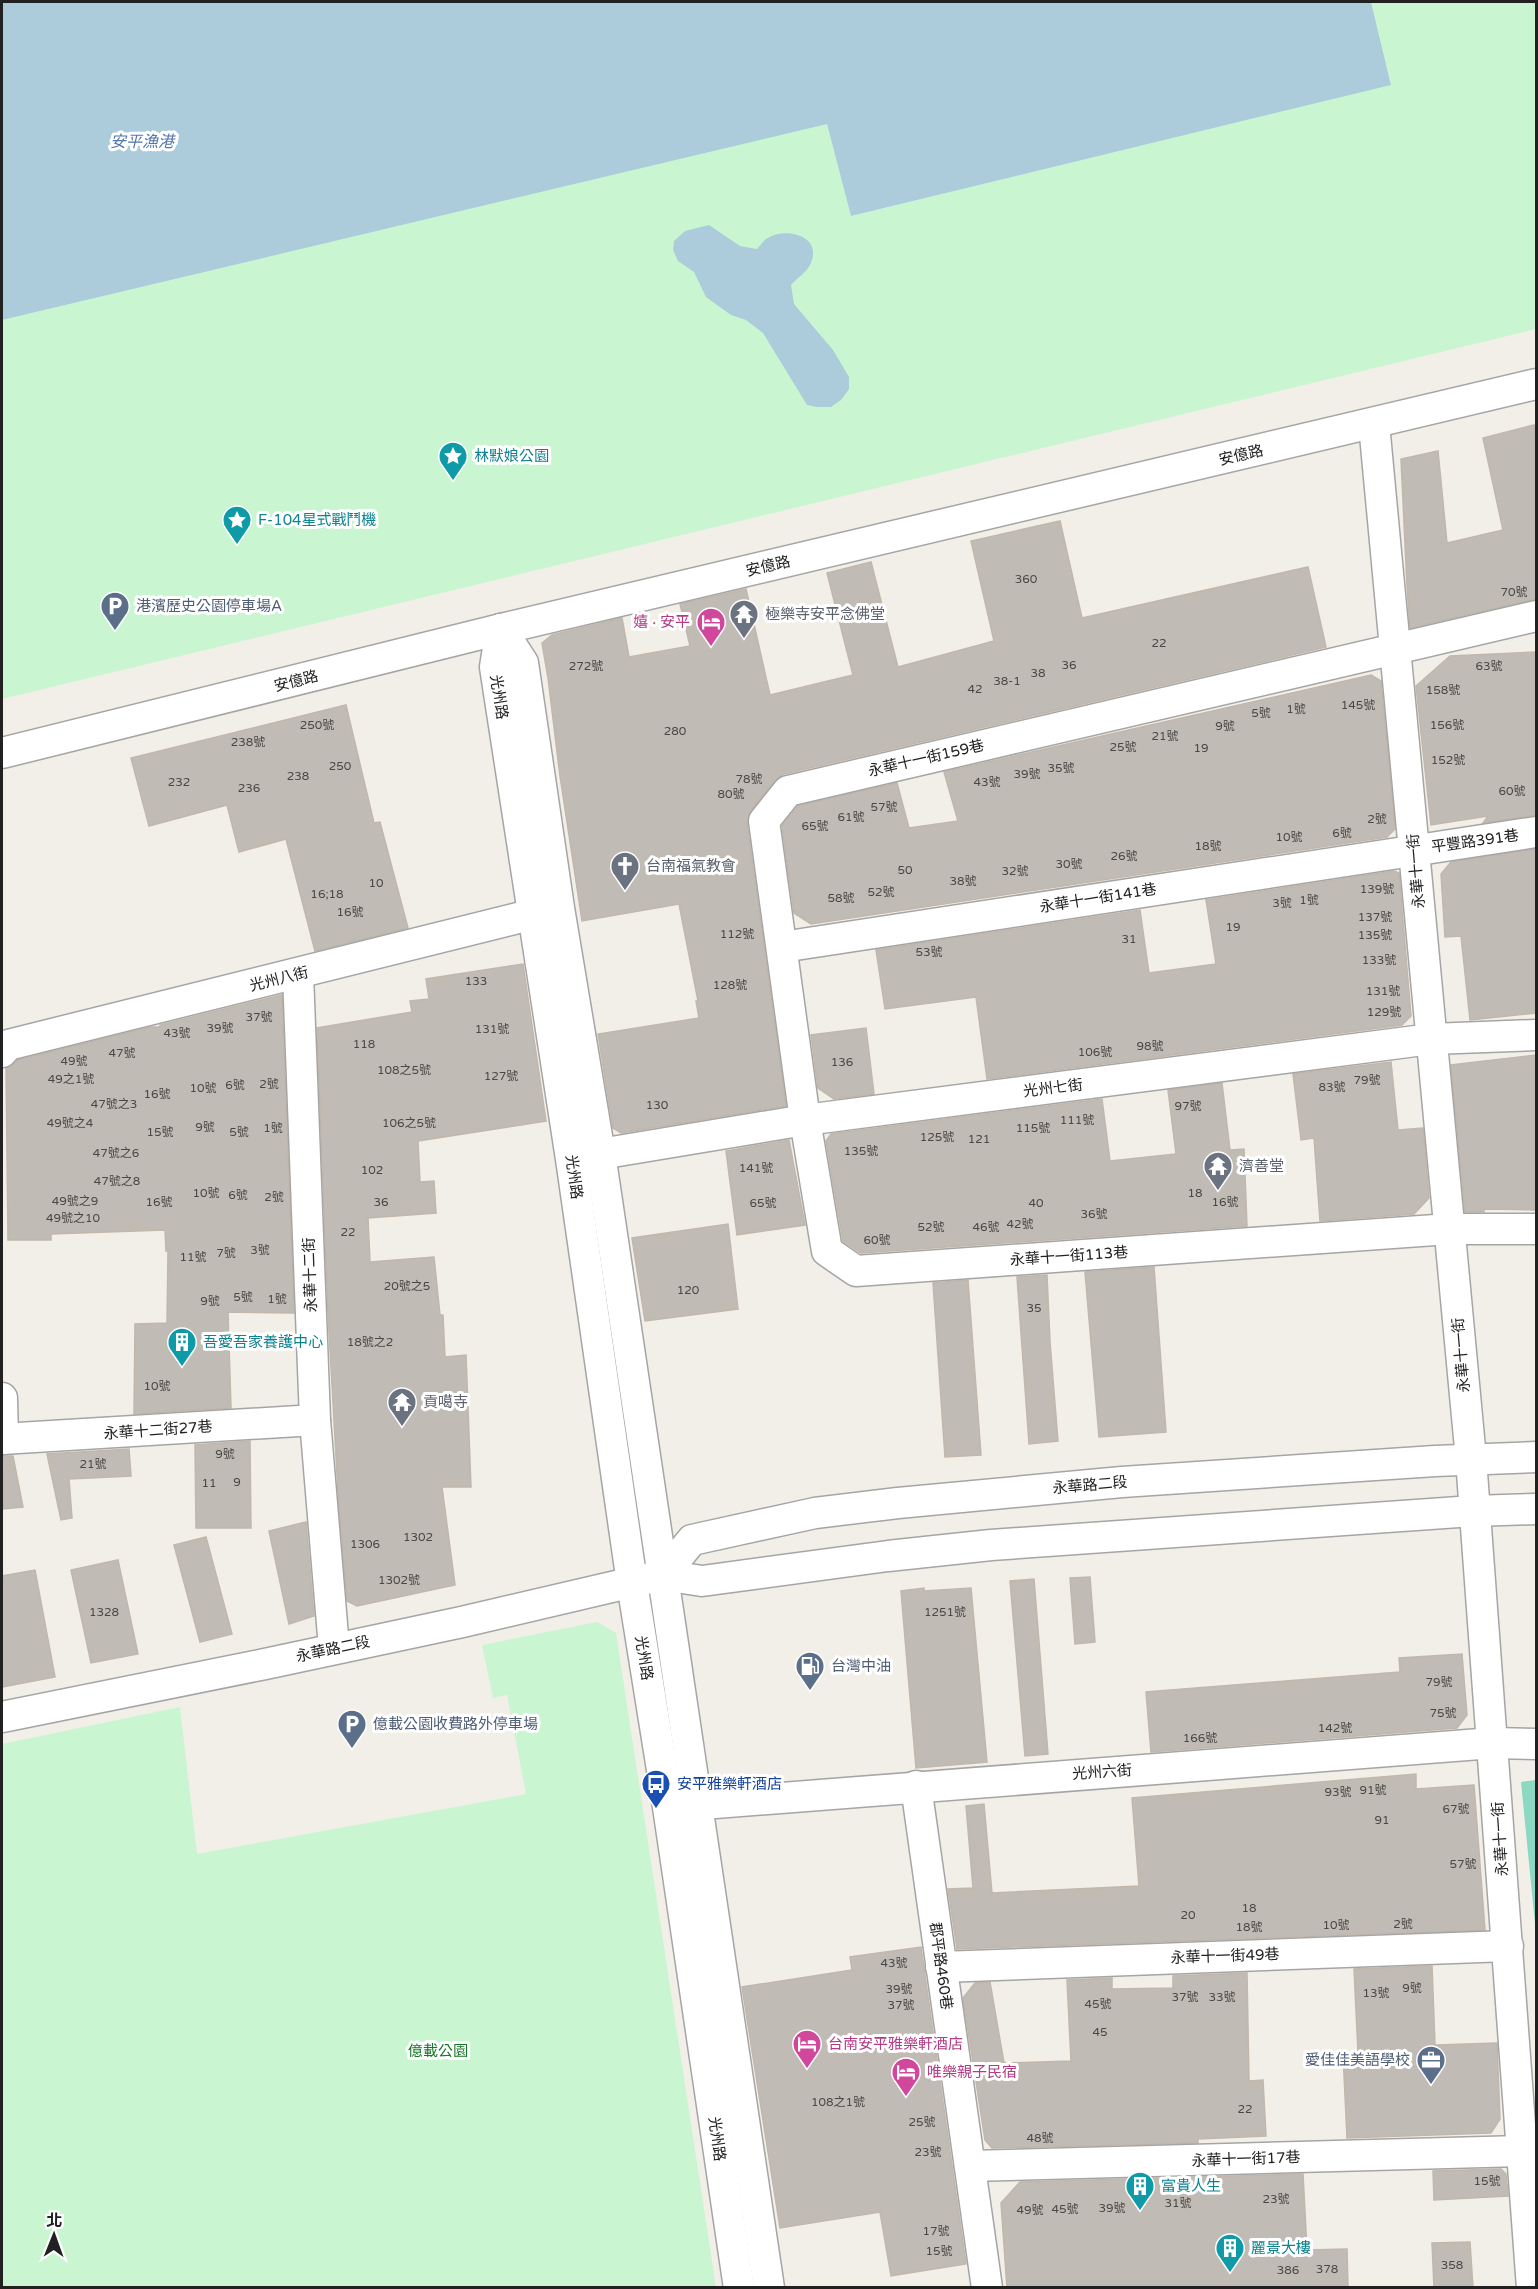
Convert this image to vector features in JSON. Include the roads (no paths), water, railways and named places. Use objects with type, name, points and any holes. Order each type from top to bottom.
[{"type":"street","name":"安億路","points":[[2,753],[501,629],[1536,384]]},
{"type":"street","name":"永華十一街","points":[[1374,424],[1471,1459],[1473,1511],[1493,1743],[1532,2288]]},
{"type":"street","name":"永華十一街159巷","points":[[805,1120],[764,821],[788,791],[1536,616]]},
{"type":"street","name":"光州路","points":[[501,629],[523,663],[571,1159],[632,1583],[682,1805],[769,2288]]},
{"type":"street","name":"平豐路391巷","points":[[1414,849],[1536,832]]},
{"type":"street","name":"永華十一街141巷","points":[[782,947],[1414,849]]},
{"type":"street","name":"光州路","points":[[546,912],[600,1154],[663,1575],[682,1805],[739,2288]]},
{"type":"street","name":"光州八街","points":[[2,1052],[8,1045],[546,912]]},
{"type":"street","name":"永華十二街","points":[[298,974],[315,1420],[334,1648]]},
{"type":"street","name":"光州七街","points":[[571,1159],[805,1120],[1431,1039],[1536,1035]]},
{"type":"street","name":"永華十一街113巷","points":[[805,1120],[827,1251],[856,1271],[1449,1229],[1536,1229]]},
{"type":"street","points":[[2,1398],[2,1439]]},
{"type":"street","name":"永華十二街27巷","points":[[2,1439],[315,1420]]},
{"type":"street","name":"永華路二段","points":[[663,1575],[692,1540],[815,1514],[898,1503],[1122,1482],[1471,1459],[1536,1457]]},
{"type":"street","name":"永華路二段","points":[[2,1717],[265,1664],[663,1575],[702,1581],[888,1556],[991,1545],[1473,1511],[1536,1509]]},
{"type":"street","name":"光州六街","points":[[682,1805],[1493,1743],[1536,1744]]},
{"type":"street","name":"郡平路460巷","points":[[916,1786],[987,2288]]},
{"type":"street","name":"永華十一街49巷","points":[[941,1967],[1508,1946]]},
{"type":"street","name":"永華十一街17巷","points":[[970,2166],[1522,2151]]},
{"type":"water","name":"安平漁港","points":[[2,2],[1371,2],[1391,85],[851,216],[827,124],[2,320]]},
{"type":"water","points":[[709,225],[740,246],[757,249],[766,239],[781,234],[798,235],[811,244],[813,251],[811,264],[791,285],[794,304],[833,350],[849,377],[849,389],[841,400],[831,407],[807,405],[763,333],[746,320],[731,315],[706,297],[694,272],[678,261],[673,250],[674,241],[685,231]]},
{"type":"place","name":"林默娘公園","points":[[453,482]]},
{"type":"place","name":"F-104星式戰鬥機","points":[[237,546]]},
{"type":"place","name":"港濱歷史公園停車場A","points":[[115,632]]},
{"type":"place","name":"極樂寺安平念佛堂","points":[[744,640]]},
{"type":"place","name":"嬉 · 安平","points":[[711,648]]},
{"type":"place","name":"台南福氣教會","points":[[625,892]]},
{"type":"place","name":"濟善堂","points":[[1218,1192]]},
{"type":"place","name":"吾愛吾家養護中心","points":[[182,1368]]},
{"type":"place","name":"貢噶寺","points":[[402,1428]]},
{"type":"place","name":"台灣中油","points":[[810,1692]]},
{"type":"place","name":"億載公園收費路外停車場","points":[[352,1750]]},
{"type":"place","name":"安平雅樂軒酒店","points":[[656,1810]]},
{"type":"place","name":"台南安平雅樂軒酒店","points":[[807,2070]]},
{"type":"place","name":"愛佳佳美語學校","points":[[1431,2086]]},
{"type":"place","name":"唯樂親子民宿","points":[[906,2098]]},
{"type":"place","name":"富貴人生","points":[[1140,2212]]},
{"type":"place","name":"麗景大樓","points":[[1230,2274]]},
{"type":"park label","name":"億載公園","points":[[438,2051]]}]
